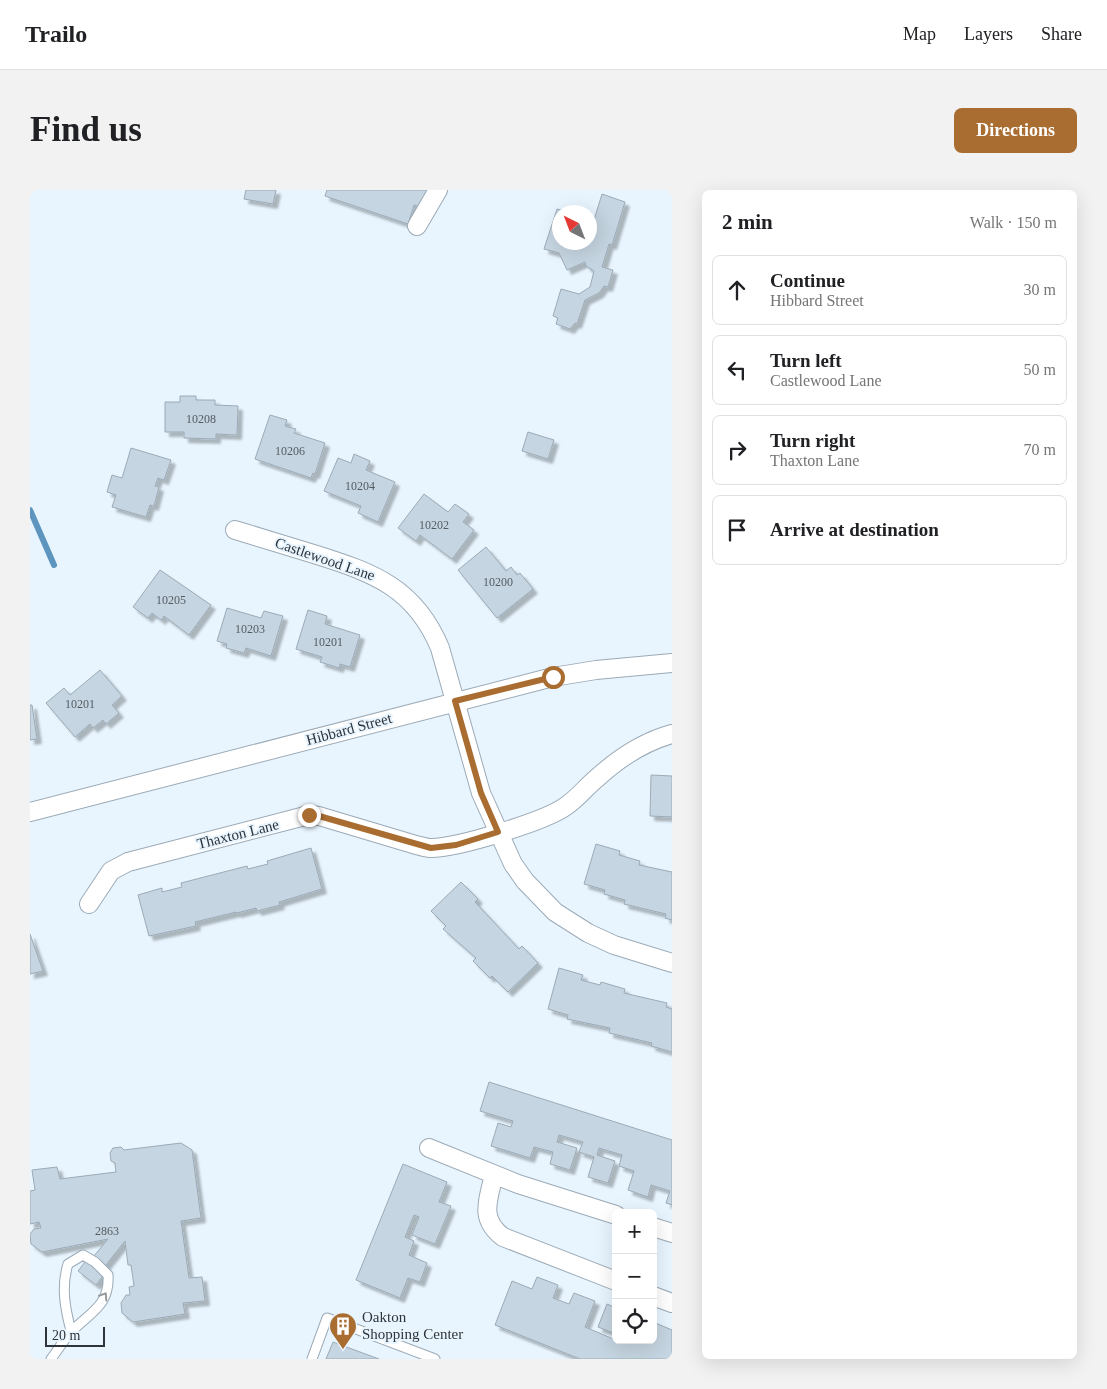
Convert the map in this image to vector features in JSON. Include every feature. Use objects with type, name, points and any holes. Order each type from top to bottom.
[{"type":"street","points":[[417,226],[438,190]]},
{"type":"street","name":"Castlewood Lane","points":[[235,530],[360,568],[397,589],[418,608],[432,628],[440,648],[481,793],[513,864],[525,881],[555,912],[588,933],[614,945],[672,963]]},
{"type":"street","name":"Hibbard Street","points":[[30,812],[553,677],[596,670],[672,664]]},
{"type":"street","name":"Thaxton Lane","points":[[89,904],[111,871],[128,862],[309,815],[319,816],[431,848],[456,845],[542,819],[564,808],[615,762],[639,746],[672,734]]},
{"type":"street","points":[[429,1148],[494,1175],[612,1214]]},
{"type":"street","points":[[494,1175],[486,1209],[487,1219],[495,1231],[503,1237],[612,1279]]},
{"type":"street","points":[[657,1228],[672,1233]]},
{"type":"street","points":[[657,1297],[672,1303]]},
{"type":"lane","points":[[51,1359],[71,1331],[94,1312],[109,1290],[108,1275],[95,1262],[82,1255],[68,1264],[63,1280],[65,1307],[71,1331]]},
{"type":"lane","points":[[312,1359],[328,1318],[435,1359]]},
{"type":"building","points":[[246,190],[276,190],[273,204],[244,199]]},
{"type":"building","points":[[327,190],[432,190],[426,208],[414,205],[408,224],[325,196]]},
{"type":"building","points":[[602,194],[625,202],[612,245],[609,244],[602,267],[613,270],[608,287],[604,286],[599,293],[585,300],[577,324],[575,323],[570,329],[556,324],[558,318],[553,316],[561,289],[579,294],[590,287],[594,271],[586,266],[585,262],[567,270],[559,253],[544,249],[552,224],[552,250],[597,250],[597,210]]},
{"type":"building","points":[[180,396],[196,396],[196,400],[215,400],[215,405],[238,406],[237,435],[216,434],[216,439],[184,438],[184,432],[165,432],[165,402],[180,402]]},
{"type":"building","points":[[270,415],[287,420],[285,426],[296,429],[294,433],[325,443],[315,474],[313,473],[311,478],[255,459]]},
{"type":"building","points":[[528,432],[554,440],[548,459],[522,451]]},
{"type":"building","points":[[131,448],[171,460],[164,480],[158,478],[155,486],[159,487],[154,506],[150,505],[146,517],[112,507],[116,495],[107,492],[112,475],[122,478]]},
{"type":"building","points":[[354,454],[370,461],[366,470],[395,482],[378,522],[358,513],[361,506],[324,491],[338,458],[351,463]]},
{"type":"building","points":[[424,494],[448,512],[455,504],[469,514],[463,522],[474,530],[452,559],[420,535],[416,541],[398,528]]},
{"type":"building","points":[[486,547],[506,571],[511,567],[517,575],[520,573],[533,589],[497,618],[458,570]]},
{"type":"building","points":[[160,570],[211,605],[189,635],[164,616],[161,620],[152,613],[148,618],[133,607]]},
{"type":"building","points":[[227,608],[261,618],[264,611],[283,616],[271,656],[246,648],[244,653],[226,648],[227,644],[217,641]]},
{"type":"building","points":[[308,610],[327,616],[325,624],[360,635],[350,667],[340,664],[339,668],[320,662],[322,657],[296,649]]},
{"type":"building","points":[[100,670],[122,696],[112,705],[119,713],[106,724],[103,720],[93,728],[90,724],[75,737],[46,703],[64,688],[70,695]]},
{"type":"building","points":[[30,705],[32,705],[37,739],[30,740]]},
{"type":"building","points":[[651,775],[672,776],[672,817],[650,816]]},
{"type":"building","points":[[596,844],[620,851],[619,855],[640,861],[639,865],[672,872],[672,920],[665,918],[666,914],[624,904],[625,900],[604,894],[605,890],[584,884]]},
{"type":"building","points":[[311,848],[322,889],[279,902],[280,905],[257,911],[256,908],[236,912],[195,922],[196,926],[149,936],[138,895],[162,888],[162,892],[182,887],[181,883],[247,866],[248,869],[268,864],[267,861]]},
{"type":"building","points":[[461,882],[478,899],[475,902],[519,949],[522,946],[538,963],[508,992],[473,961],[476,958],[443,929],[446,926],[431,911]]},
{"type":"building","points":[[30,934],[43,971],[30,974]]},
{"type":"building","points":[[559,968],[583,975],[581,980],[600,985],[601,982],[625,989],[624,993],[667,1003],[666,1007],[672,1009],[672,1052],[651,1046],[652,1043],[609,1033],[610,1028],[567,1019],[568,1015],[548,1009]]},
{"type":"building","points":[[489,1082],[672,1140],[672,1205],[666,1203],[670,1191],[651,1185],[648,1197],[628,1190],[634,1171],[619,1166],[622,1155],[599,1148],[597,1155],[615,1161],[608,1183],[588,1177],[594,1157],[579,1152],[583,1142],[559,1135],[557,1142],[577,1148],[570,1170],[550,1164],[553,1152],[534,1147],[530,1158],[491,1146],[498,1123],[511,1127],[513,1121],[480,1111]]},
{"type":"building","points":[[181,1143],[192,1150],[201,1218],[181,1221],[189,1278],[202,1277],[205,1301],[183,1303],[185,1314],[133,1322],[122,1313],[121,1303],[126,1295],[130,1295],[129,1287],[134,1286],[131,1265],[128,1265],[125,1241],[105,1266],[108,1269],[96,1285],[78,1271],[91,1254],[94,1256],[108,1239],[42,1252],[31,1244],[30,1234],[34,1229],[41,1228],[39,1222],[30,1224],[30,1191],[35,1190],[32,1170],[57,1167],[60,1179],[116,1172],[115,1163],[111,1161],[110,1153],[113,1148],[121,1147],[124,1150]]},
{"type":"building","points":[[403,1164],[447,1182],[439,1202],[451,1206],[435,1244],[412,1235],[419,1217],[414,1215],[405,1237],[414,1241],[409,1255],[427,1263],[420,1282],[408,1278],[400,1298],[356,1280]]},
{"type":"building","points":[[537,1277],[558,1285],[553,1298],[569,1304],[574,1293],[595,1301],[585,1327],[612,1338],[612,1344],[657,1344],[657,1324],[672,1330],[672,1359],[580,1359],[495,1325],[512,1281],[532,1289]]},
{"type":"building","points":[[607,1304],[612,1306],[612,1332],[598,1327]]},
{"type":"building","name":"Oakton Shopping Center","points":[[333,1342],[379,1359],[326,1359]]},
{"type":"waterway","points":[[30,510],[54,565]]},
{"type":"place","name":"Oakton Shopping Center","points":[[343,1350]]},
{"type":"route","points":[[309,815],[319,816],[431,848],[456,845],[498,832],[481,793],[455,701],[553,677]]}]
